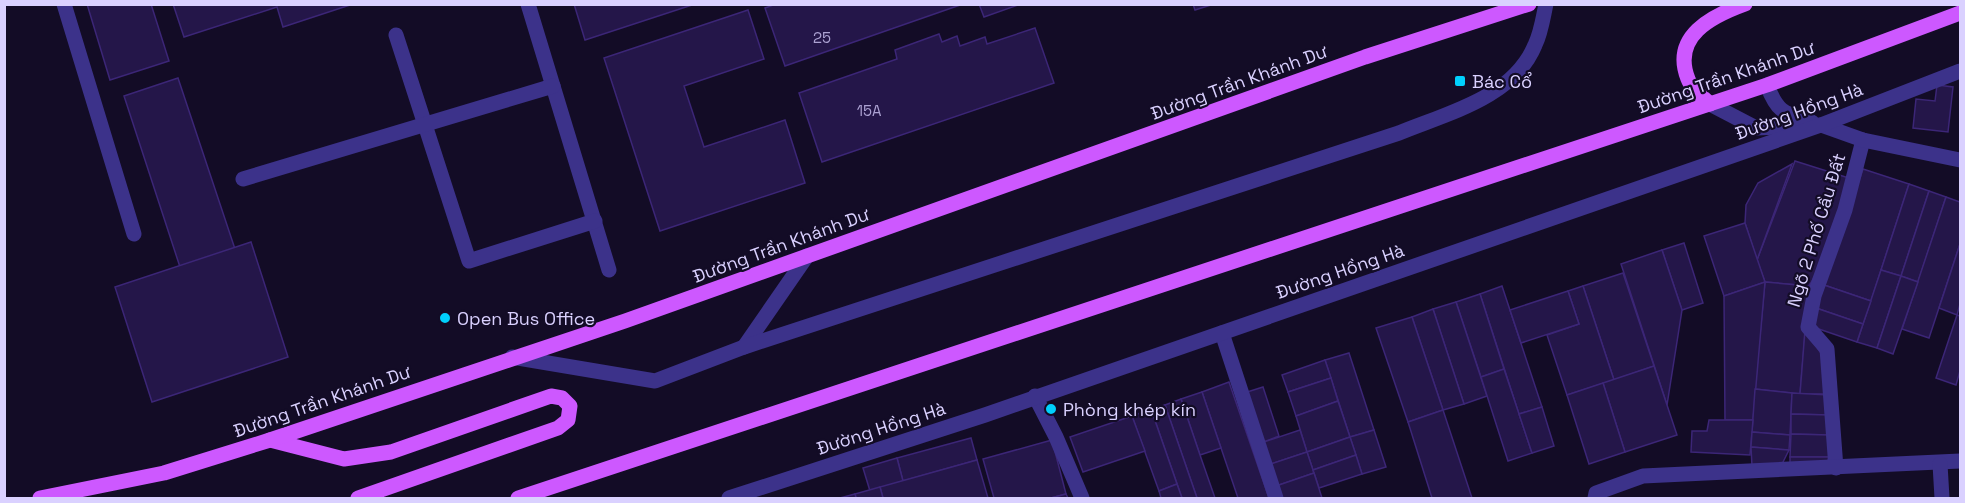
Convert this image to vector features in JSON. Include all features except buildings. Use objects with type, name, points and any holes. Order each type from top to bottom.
[{"type":"main road","name":"Đường Trần Khánh Dư","points":[[40,498],[164,473],[270,440],[807,256],[1354,61],[1529,4]]},
{"type":"main road","points":[[1710,104],[1688,81],[1684,62],[1688,40],[1700,25],[1745,4]]},
{"type":"main road","points":[[1919,27],[1960,6]]},
{"type":"main road","points":[[1919,27],[1960,14]]},
{"type":"main road","name":"Đường Trần Khánh Dư","points":[[518,498],[1767,85],[1919,27]]},
{"type":"main road","points":[[270,440],[344,459],[391,452],[551,396],[562,398],[570,406],[568,420],[558,428],[358,498]]},
{"type":"street","points":[[64,4],[134,234]]},
{"type":"street","points":[[528,4],[609,270]]},
{"type":"street","points":[[512,357],[655,381],[744,347],[1399,133],[1490,96],[1527,60],[1536,44],[1546,4]]},
{"type":"street","points":[[396,35],[469,261],[594,221]]},
{"type":"street","name":"Đường Hồng Hà","points":[[729,498],[1222,333],[1821,126],[1960,71]]},
{"type":"street","points":[[1767,85],[1775,105],[1786,113],[1863,140],[1960,160]]},
{"type":"street","points":[[243,179],[553,86]]},
{"type":"street","points":[[1710,104],[1756,128],[1821,126]]},
{"type":"street","name":"Ngõ 2 Phố Cầu Đất","points":[[1836,468],[1827,349],[1808,327],[1814,296],[1845,210],[1863,140]]},
{"type":"street","points":[[744,347],[807,256]]},
{"type":"street","points":[[1222,333],[1276,498]]},
{"type":"street","points":[[1035,396],[1056,437],[1082,498]]},
{"type":"street","points":[[1595,496],[1643,476],[1940,464],[1960,461]]},
{"type":"street","points":[[1940,464],[1942,498]]},
{"type":"place","name":"Bác Cổ","points":[[1460,81]]},
{"type":"place","name":"Open Bus Office","points":[[445,318]]},
{"type":"place","name":"Phòng khép kín","points":[[1051,409]]}]
